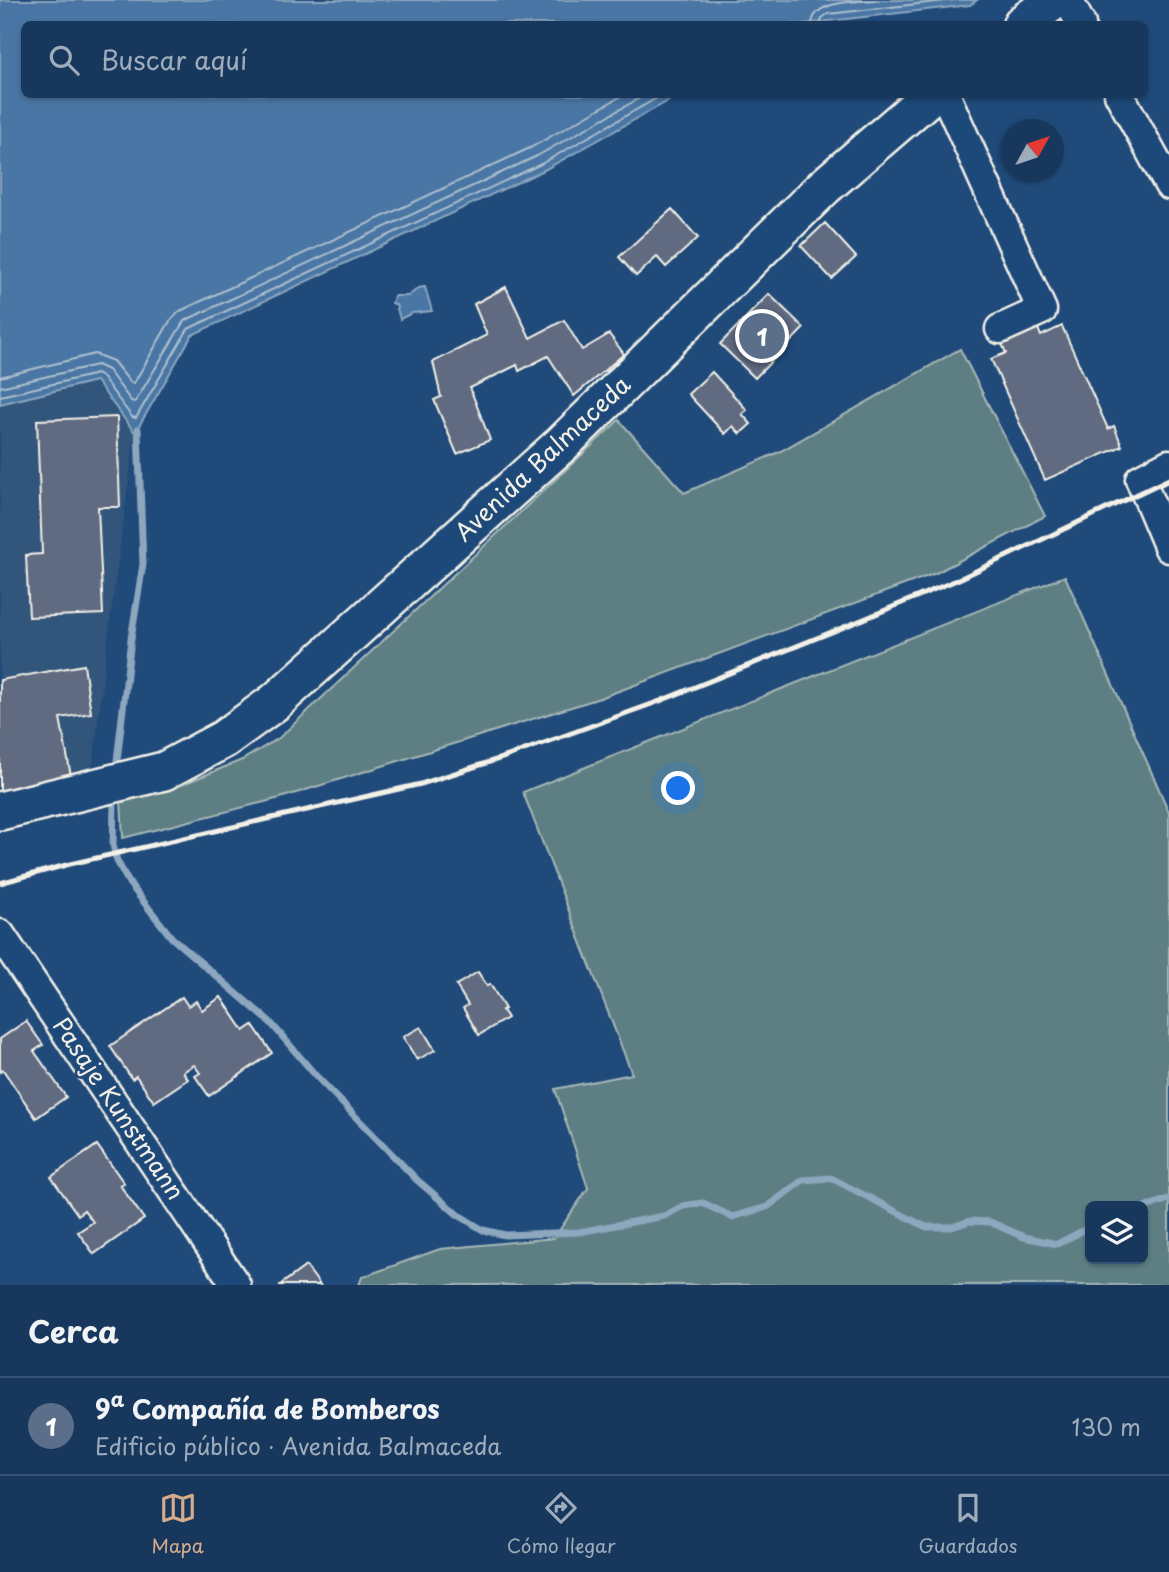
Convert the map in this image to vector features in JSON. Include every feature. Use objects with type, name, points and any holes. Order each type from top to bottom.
[{"type":"main road","points":[[1026,21],[1055,0]]},
{"type":"main road","name":"Avenida Balmaceda","points":[[0,811],[164,771],[224,739],[275,702],[563,443],[824,187],[927,98]]},
{"type":"street","points":[[1068,0],[1079,21]]},
{"type":"street","points":[[947,98],[1042,310],[1000,329]]},
{"type":"street","points":[[1121,98],[1169,186]]},
{"type":"street","points":[[1169,464],[1140,479],[1169,548]]},
{"type":"street","name":"Pasaje Kunstmann","points":[[0,934],[236,1285]]},
{"type":"shaded area","points":[[96,381],[135,433],[92,773],[0,792],[0,404]]},
{"type":"green space","points":[[960,349],[1045,516],[936,573],[600,698],[280,798],[123,838],[121,800],[166,791],[242,760],[279,738],[619,420],[684,493],[779,452]]},
{"type":"green space","points":[[1065,576],[1169,812],[1169,1285],[359,1285],[362,1277],[440,1249],[554,1238],[588,1188],[555,1089],[632,1074],[523,792]]},
{"type":"water","points":[[0,0],[977,0],[970,5],[829,21],[21,21],[21,98],[674,98],[544,170],[192,335],[135,433],[96,381],[0,404]]},
{"type":"water","points":[[425,287],[432,311],[412,313],[400,319],[396,305],[392,303],[394,296],[408,296]]},
{"type":"building","points":[[672,209],[698,238],[666,267],[657,257],[636,276],[619,257]]},
{"type":"building","points":[[825,223],[856,257],[832,279],[801,246]]},
{"type":"building","points":[[506,287],[530,338],[564,320],[582,350],[609,334],[624,354],[574,396],[548,356],[519,371],[517,365],[470,388],[490,440],[457,454],[434,400],[441,397],[433,362],[487,335],[474,304]]},
{"type":"building","points":[[769,294],[804,328],[755,378],[720,344]]},
{"type":"building","points":[[1037,326],[1041,336],[1062,326],[1108,429],[1114,426],[1122,446],[1045,480],[991,359],[1006,353],[1001,342]]},
{"type":"building","points":[[712,372],[747,410],[742,414],[751,424],[740,434],[733,426],[725,434],[688,394]]},
{"type":"building","points":[[117,417],[120,507],[98,507],[103,614],[29,617],[26,555],[42,554],[37,420]]},
{"type":"building","points":[[84,665],[91,713],[60,718],[71,776],[0,791],[0,680]]},
{"type":"building","points":[[478,972],[487,986],[490,984],[505,1009],[502,1010],[507,1018],[479,1035],[463,1008],[468,1005],[456,985]]},
{"type":"building","points":[[182,997],[188,1006],[196,1001],[202,1010],[221,997],[244,1031],[253,1025],[272,1053],[209,1096],[195,1076],[200,1073],[194,1065],[183,1072],[188,1079],[154,1102],[136,1076],[132,1079],[110,1046]]},
{"type":"building","points":[[26,1021],[43,1045],[34,1051],[66,1097],[36,1118],[3,1070],[0,1072],[0,1039]]},
{"type":"building","points":[[421,1027],[435,1050],[417,1060],[403,1037]]},
{"type":"building","points":[[97,1145],[124,1183],[120,1185],[144,1219],[94,1254],[78,1232],[93,1222],[84,1210],[78,1215],[51,1177]]},
{"type":"building","points":[[306,1266],[320,1285],[280,1285]]},
{"type":"waterway","points":[[117,761],[143,564],[138,429]]},
{"type":"waterway","points":[[114,803],[113,845],[117,861],[129,883],[172,938],[270,1022],[317,1077],[417,1180],[457,1214],[483,1230],[505,1235],[579,1232],[664,1216],[683,1206],[703,1203],[732,1217],[767,1207],[803,1180],[831,1178],[926,1227],[952,1227],[970,1221],[990,1222],[1024,1237],[1057,1244],[1085,1230]]},
{"type":"waterway","points":[[1148,1206],[1169,1199]]},
{"type":"railway","points":[[0,883],[70,864],[421,784],[505,757],[660,701],[864,619],[959,579],[1169,479]]},
{"type":"place","name":"9ª Compañía de Bomberos","points":[[762,336]]}]
